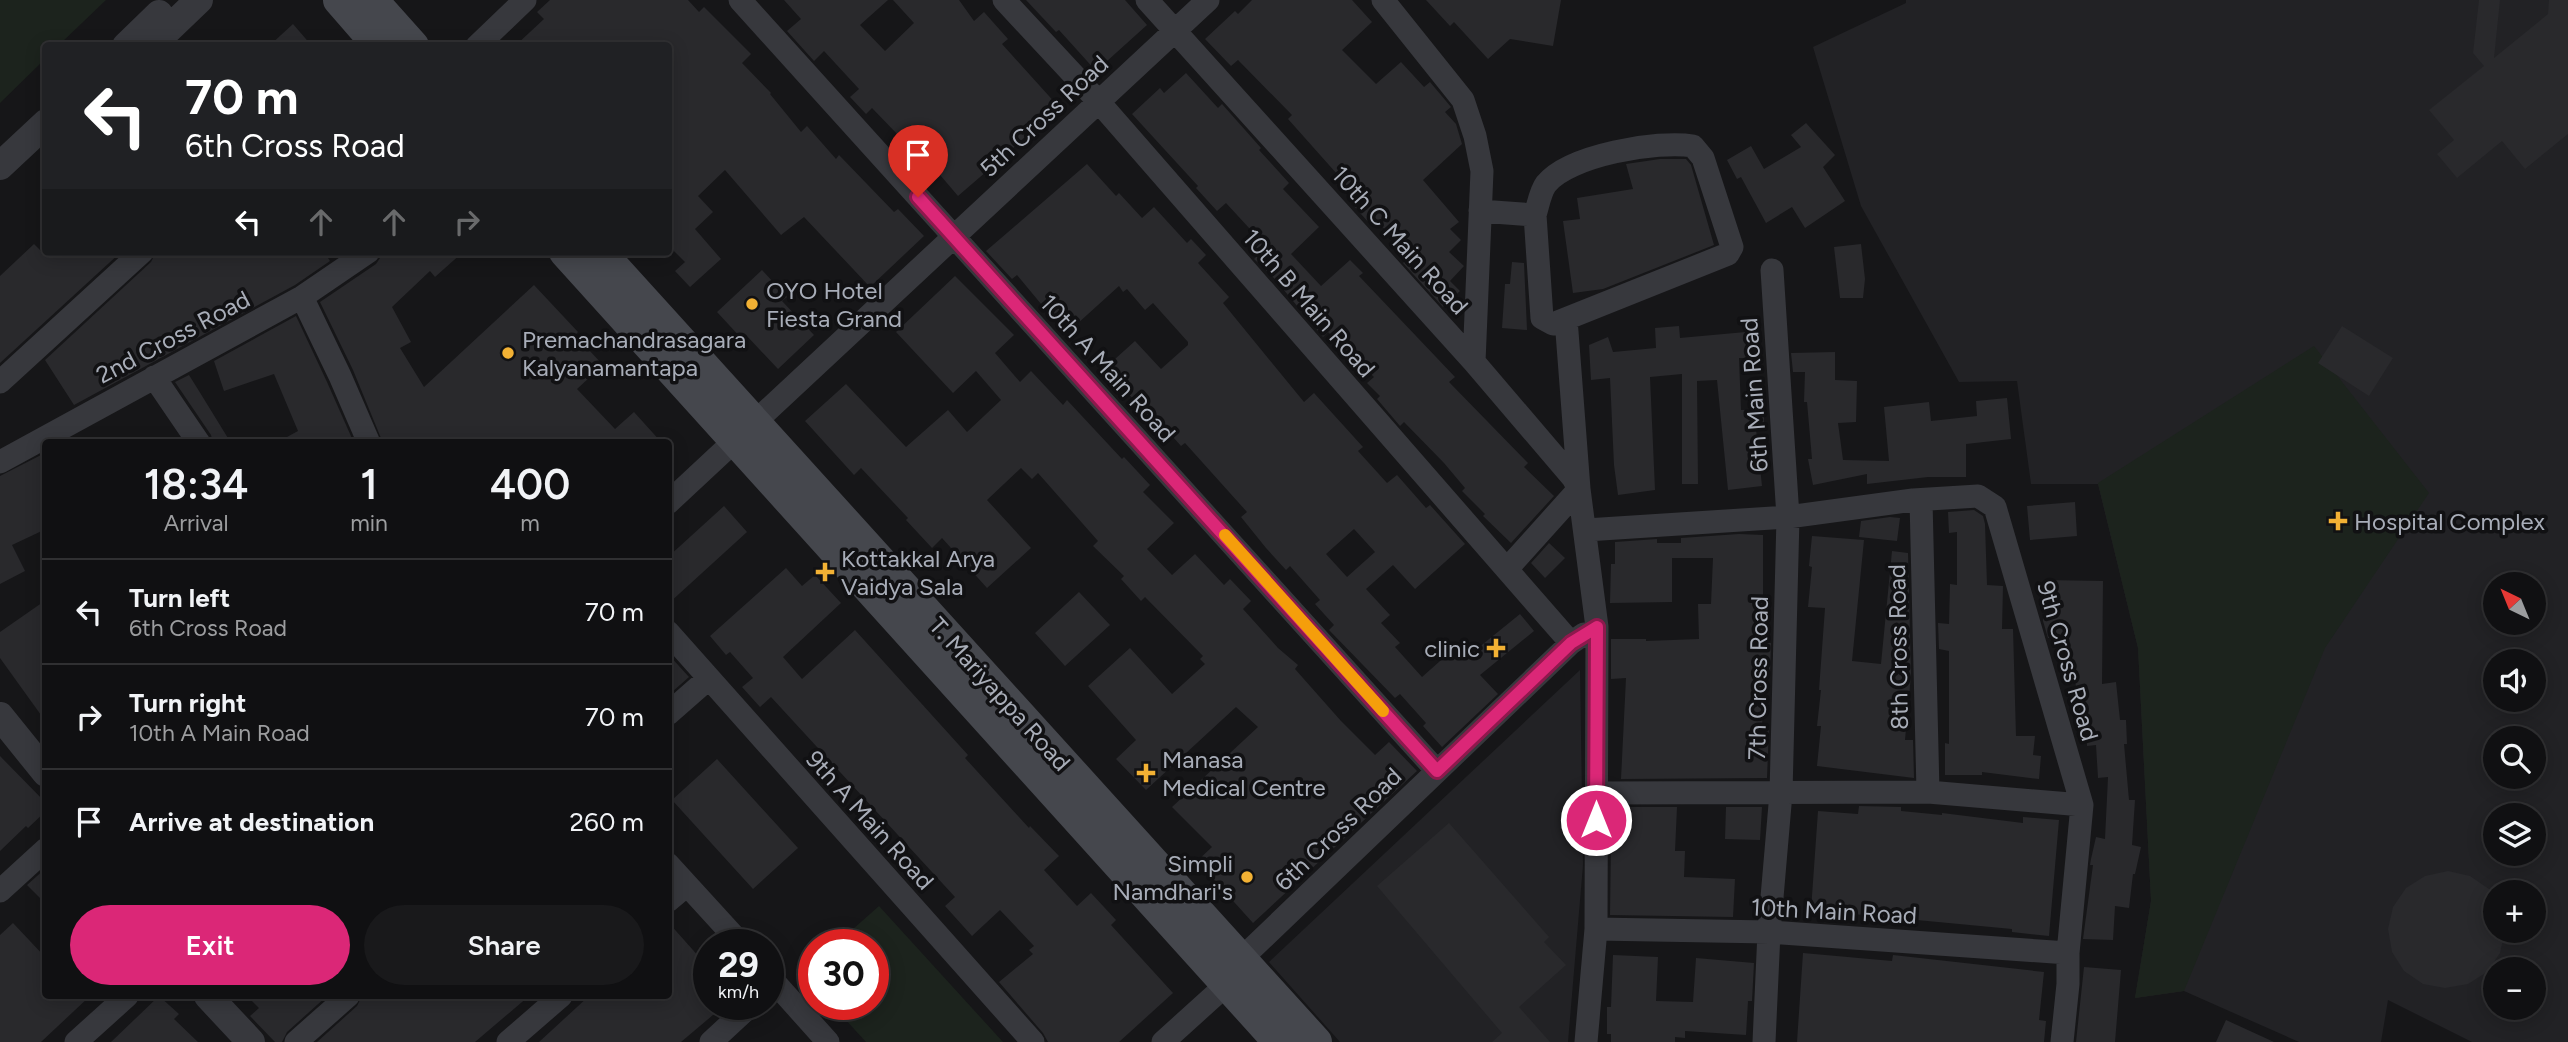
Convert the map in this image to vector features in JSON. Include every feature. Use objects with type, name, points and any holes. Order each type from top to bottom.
[{"type":"main road","points":[[338,0],[372,42]]},
{"type":"main road","points":[[372,0],[409,42]]},
{"type":"main road","name":"T. Mariyappa Road","points":[[569,256],[746,433],[1233,972],[1316,1042]]},
{"type":"main road","name":"T. Mariyappa Road","points":[[603,256],[746,433]]},
{"type":"main road","name":"T. Mariyappa Road","points":[[1233,972],[1279,1042]]},
{"type":"street","points":[[130,42],[173,0]]},
{"type":"street","points":[[155,42],[199,0]]},
{"type":"street","points":[[481,42],[525,0]]},
{"type":"street","name":"10th A Main Road","points":[[740,0],[1437,771]]},
{"type":"street","name":"10th B Main Road","points":[[1004,0],[1098,101],[1571,643]]},
{"type":"street","name":"10th C Main Road","points":[[1147,0],[1474,362],[1573,478],[1579,489],[1586,530]]},
{"type":"street","name":"5th Cross Road","points":[[672,499],[1208,0]]},
{"type":"street","points":[[1382,0],[1464,100],[1475,136],[1482,171],[1474,362]]},
{"type":"street","points":[[0,166],[42,127]]},
{"type":"street","points":[[1675,143],[1693,146],[1703,158],[1732,247],[1728,254],[1553,324],[1542,318],[1535,215],[1544,186],[1558,173],[1598,155],[1675,143]]},
{"type":"street","points":[[0,189],[42,150]]},
{"type":"street","points":[[1480,211],[1535,215]]},
{"type":"street","points":[[0,382],[138,256]]},
{"type":"street","name":"2nd Cross Road","points":[[51,439],[154,377],[302,298],[362,256]]},
{"type":"street","name":"6th Main Road","points":[[1772,270],[1788,516]]},
{"type":"street","points":[[302,298],[367,439]]},
{"type":"street","points":[[1507,569],[1579,489],[1566,319]]},
{"type":"street","points":[[154,377],[196,439]]},
{"type":"street","name":"2nd Cross Road","points":[[0,462],[42,444]]},
{"type":"street","name":"9th Cross Road","points":[[1788,516],[1978,496],[1995,507],[2082,805],[2062,1042]]},
{"type":"street","name":"8th Cross Road","points":[[1921,500],[1928,792]]},
{"type":"street","points":[[1586,1042],[1596,929],[1597,627],[1586,530],[1788,516]]},
{"type":"street","name":"7th Cross Road","points":[[1764,1042],[1769,932],[1781,793],[1788,516]]},
{"type":"street","name":"6th Cross Road","points":[[1233,972],[1571,643],[1597,627]]},
{"type":"street","name":"9th A Main Road","points":[[672,636],[1033,1042]]},
{"type":"street","points":[[672,710],[709,678]]},
{"type":"street","points":[[0,716],[42,768]]},
{"type":"street","points":[[1596,793],[1928,792],[2082,805]]},
{"type":"street","points":[[0,891],[42,853]]},
{"type":"street","points":[[672,868],[727,929]]},
{"type":"street","points":[[672,898],[687,885]]},
{"type":"street","name":"10th Main Road","points":[[1596,929],[1769,932],[2068,953]]},
{"type":"street","points":[[1163,1042],[1233,972]]},
{"type":"street","points":[[784,996],[828,1042]]},
{"type":"street","points":[[76,1042],[124,999]]},
{"type":"street","points":[[211,999],[251,1042]]},
{"type":"street","points":[[296,1042],[345,999]]},
{"type":"street","points":[[508,1042],[558,999]]},
{"type":"street","points":[[710,1042],[734,1020]]},
{"type":"shaded area","points":[[0,0],[106,0],[62,42],[42,42],[42,62],[0,103]]},
{"type":"shaded area","name":"Hospital Complex","points":[[1906,0],[2568,0],[2568,1042],[2472,1042],[2388,1000],[2381,1042],[2299,1042],[2184,991],[2135,998],[2151,901],[2138,648],[2098,484],[2031,484],[2017,381],[1959,382],[1861,206],[1813,47],[1906,3]]},
{"type":"shaded area","points":[[2314,346],[2429,493],[2325,648],[2184,991],[2135,998],[2151,901],[2138,648],[2098,483]]},
{"type":"shaded area","points":[[1580,670],[1583,865],[1568,1042],[1340,1042],[1269,962]]},
{"type":"shaded area","points":[[879,906],[1003,1042],[866,1042],[846,1020],[889,1020],[889,929],[853,929]]},
{"type":"building","points":[[550,0],[688,0],[699,12],[704,7],[751,54],[742,63],[771,93],[801,132],[807,126],[836,159],[839,155],[894,212],[898,209],[924,236],[870,287],[804,217],[781,235],[725,170],[698,196],[713,212],[695,229],[721,259],[690,287],[675,271],[685,262],[672,249],[672,42],[519,42],[544,19],[537,12]]},
{"type":"building","points":[[784,0],[888,0],[860,25],[885,51],[914,23],[893,0],[959,0],[974,21],[984,12],[1008,39],[1002,44],[1058,106],[1011,150],[1013,152],[958,196],[929,162],[927,165],[872,108],[866,114],[850,97],[859,89],[824,51],[814,61],[787,31],[801,19]]},
{"type":"building","points":[[1026,0],[1125,0],[1147,25],[1096,71],[1059,30],[1056,32]]},
{"type":"building","points":[[1252,0],[1352,0],[1372,22],[1342,50],[1376,84],[1401,62],[1424,87],[1430,82],[1451,107],[1445,112],[1456,124],[1462,144],[1423,180],[1459,222],[1450,229],[1461,240],[1449,252],[1464,266],[1450,281],[1460,291],[1443,307],[1403,263],[1412,255],[1376,221],[1371,225],[1350,202],[1355,198],[1288,119],[1292,115],[1238,60],[1231,66],[1205,39],[1235,11],[1238,14]]},
{"type":"building","points":[[1426,0],[1561,0],[1553,46],[1510,39],[1488,59],[1454,22],[1450,26]]},
{"type":"building","points":[[2479,0],[2500,0],[2494,58],[2548,14],[2549,0],[2568,0],[2568,134],[2525,169],[2502,141],[2457,178],[2437,154],[2454,140],[2429,110],[2484,66],[2473,53]]},
{"type":"building","points":[[293,24],[309,42],[273,42]]},
{"type":"building","points":[[1186,73],[1218,108],[1222,104],[1261,148],[1259,150],[1289,183],[1283,189],[1319,227],[1291,254],[1321,286],[1350,260],[1363,273],[1359,276],[1455,377],[1449,382],[1528,463],[1524,467],[1554,496],[1511,543],[1462,491],[1465,488],[1444,463],[1404,422],[1400,426],[1377,399],[1380,396],[1367,383],[1374,377],[1328,332],[1323,337],[1273,277],[1254,259],[1259,254],[1254,249],[1261,241],[1226,203],[1217,211],[1196,188],[1198,186],[1132,114],[1160,88],[1164,93]]},
{"type":"building","points":[[1806,123],[1835,155],[1823,167],[1845,201],[1805,228],[1792,207],[1766,223],[1741,177],[1737,179],[1727,160],[1751,146],[1764,169],[1801,147],[1791,135]]},
{"type":"building","points":[[1660,159],[1686,159],[1691,165],[1714,245],[1603,289],[1573,293],[1563,221],[1580,219],[1577,198],[1633,189],[1626,164]]},
{"type":"building","points":[[1087,164],[1116,196],[1119,193],[1142,218],[1154,207],[1187,243],[1191,239],[1206,255],[1198,263],[1229,297],[1223,303],[1304,402],[1314,393],[1363,447],[1358,451],[1387,483],[1397,475],[1426,508],[1430,505],[1465,544],[1415,589],[1393,565],[1366,589],[1390,615],[1381,623],[1400,643],[1395,647],[1422,677],[1457,646],[1467,657],[1520,614],[1534,631],[1480,675],[1498,694],[1442,747],[1423,726],[1426,723],[1400,694],[1395,698],[1329,630],[1334,625],[1315,604],[1320,600],[1290,566],[1286,570],[1266,548],[1241,517],[1247,512],[1185,443],[1181,446],[1156,418],[1153,421],[1105,368],[1135,341],[1161,369],[1188,345],[1153,303],[1145,310],[1127,289],[1123,292],[1119,286],[1066,334],[1017,275],[1012,279],[986,251]],"holes":[[[1354,529],[1375,552],[1347,577],[1326,554]]]},
{"type":"building","points":[[34,244],[42,252],[42,256],[117,256],[0,363],[0,276]]},
{"type":"building","points":[[1861,244],[1865,279],[1863,298],[1840,298],[1834,247]]},
{"type":"building","points":[[154,256],[327,256],[330,261],[295,285],[74,405],[45,360],[151,262]]},
{"type":"building","points":[[381,256],[459,256],[435,277],[430,271],[392,307],[411,342],[400,348],[424,387],[534,285],[578,332],[575,335],[603,365],[577,389],[615,429],[634,412],[658,439],[381,439],[353,370],[320,302],[376,264]]},
{"type":"building","points":[[1512,262],[1524,263],[1527,330],[1502,328],[1505,284],[1510,284]]},
{"type":"building","points":[[762,270],[787,297],[782,301],[814,335],[778,369],[746,335],[742,339],[717,312]]},
{"type":"building","points":[[955,276],[1014,335],[995,353],[1020,382],[1031,371],[1063,405],[1067,400],[1150,485],[1143,492],[1174,523],[1147,549],[1172,575],[1195,554],[1224,585],[1230,579],[1251,601],[1243,609],[1278,648],[1298,665],[1295,669],[1341,721],[1375,755],[1389,742],[1417,771],[1253,923],[1197,861],[1212,847],[1172,807],[1258,727],[1236,707],[1146,790],[1116,759],[1136,740],[1088,686],[1130,648],[1172,694],[1205,664],[1200,659],[1203,656],[1145,597],[1141,601],[1121,579],[1124,576],[1093,546],[1098,541],[1038,473],[1032,479],[1021,468],[987,500],[1031,548],[987,588],[942,538],[932,548],[861,468],[854,475],[805,421],[846,384],[906,447],[948,410],[967,432],[1001,400],[976,371],[953,393],[896,332]]},
{"type":"building","points":[[296,316],[352,439],[283,439],[298,431],[274,374],[224,391],[214,361]]},
{"type":"building","points":[[1679,326],[1680,338],[1746,332],[1747,358],[1739,358],[1741,410],[1764,410],[1764,429],[1756,429],[1762,486],[1728,490],[1717,380],[1697,381],[1698,484],[1682,484],[1682,374],[1650,377],[1655,490],[1618,495],[1610,378],[1591,380],[1589,345],[1608,337],[1613,352],[1656,348],[1655,328]]},
{"type":"building","points":[[2342,326],[2393,358],[2369,396],[2318,363]]},
{"type":"building","points":[[1835,352],[1835,380],[1857,381],[1856,422],[1838,423],[1843,460],[1889,461],[1884,407],[1929,402],[1931,421],[1977,416],[1976,401],[2007,398],[2011,439],[1966,444],[1966,477],[1928,477],[1867,484],[1867,474],[1813,485],[1808,459],[1812,459],[1807,402],[1804,402],[1805,372],[1793,372],[1791,353]]},
{"type":"building","points":[[189,375],[229,439],[212,439],[175,382]]},
{"type":"building","points":[[42,457],[42,531],[12,545],[25,571],[0,584],[0,476]]},
{"type":"building","points":[[2075,502],[2077,536],[2030,540],[2027,506]]},
{"type":"building","points":[[724,506],[747,532],[672,600],[672,553]]},
{"type":"building","points":[[1974,510],[1983,516],[1985,524],[1987,585],[2003,586],[2002,629],[2013,629],[2016,736],[2035,736],[2033,755],[2041,756],[2039,779],[1982,772],[1982,775],[1945,775],[1945,743],[1949,744],[1949,651],[1939,649],[1938,623],[1949,624],[1950,584],[1957,585],[1957,532],[1949,533],[1948,512]]},
{"type":"building","points":[[1900,518],[1897,541],[1859,537],[1861,521]]},
{"type":"building","points":[[1763,535],[1763,643],[1771,643],[1770,673],[1765,673],[1762,726],[1769,727],[1767,778],[1621,779],[1626,678],[1611,679],[1611,639],[1699,639],[1698,604],[1711,604],[1713,558],[1672,558],[1672,602],[1610,603],[1611,564],[1615,564],[1615,542],[1657,539],[1657,543],[1681,543],[1681,538]]},
{"type":"building","points":[[1812,536],[1864,540],[1852,661],[1881,664],[1892,551],[1908,553],[1911,675],[1905,740],[1913,740],[1914,778],[1817,766],[1825,608],[1808,607]]},
{"type":"building","points":[[1549,543],[1565,558],[1545,578],[1531,563]]},
{"type":"building","points":[[786,568],[802,586],[815,575],[841,603],[783,657],[802,679],[855,630],[968,755],[965,758],[1029,828],[1030,826],[1059,856],[1044,870],[1077,906],[1091,893],[1116,920],[1111,925],[1173,993],[1119,1042],[1048,1042],[999,982],[1033,954],[1029,950],[1034,946],[1000,910],[972,936],[945,906],[955,897],[771,697],[760,707],[742,687],[753,678],[730,652],[726,655],[710,636]]},
{"type":"building","points":[[2044,580],[2103,581],[2102,684],[2116,682],[2120,720],[2126,720],[2127,744],[2124,744],[2129,800],[2135,800],[2132,845],[2141,847],[2133,874],[2129,908],[2115,906],[2113,940],[2083,939],[2093,865],[2090,865],[2091,859],[2096,837],[2105,839],[2108,777],[2098,778],[2096,745],[2087,746],[2086,712],[2079,713],[2075,679],[2066,679],[2065,639],[2048,638],[2043,621]]},
{"type":"building","points":[[1079,592],[1110,625],[1065,666],[1035,633]]},
{"type":"building","points":[[42,603],[42,716],[0,658],[0,632]]},
{"type":"building","points":[[672,658],[689,677],[672,692]]},
{"type":"building","points":[[0,756],[42,799],[42,815],[0,851]]},
{"type":"building","points":[[717,759],[798,848],[753,889],[672,800]]},
{"type":"building","points":[[1859,806],[1901,807],[1901,811],[2023,823],[2023,817],[2059,820],[2049,936],[2012,932],[2012,929],[1811,910],[1818,811],[1858,814]]},
{"type":"building","points":[[1624,807],[1677,807],[1675,851],[1685,851],[1684,877],[1735,879],[1733,917],[1610,915],[1611,842],[1622,843]]},
{"type":"building","points":[[1726,807],[1762,807],[1760,840],[1725,839]]},
{"type":"building","points":[[1449,823],[1549,937],[1544,942],[1566,965],[1519,1007],[1550,1042],[1492,1042],[1502,1033],[1377,886]]},
{"type":"building","points":[[2448,871],[2470,876],[2483,885],[2483,943],[2502,943],[2497,957],[2483,957],[2483,975],[2468,984],[2445,988],[2423,984],[2404,971],[2392,952],[2388,929],[2393,907],[2406,888],[2425,876]]},
{"type":"building","points":[[42,872],[42,900],[27,885]]},
{"type":"building","points":[[13,923],[42,954],[42,999],[87,999],[41,1042],[0,1042],[0,935]]},
{"type":"building","points":[[672,926],[693,950],[693,1020],[707,1020],[681,1042],[539,1042],[586,999],[672,999]]},
{"type":"building","points":[[1803,953],[1892,961],[1893,955],[2044,972],[2039,1020],[2046,1021],[2044,1042],[1797,1042]]},
{"type":"building","points":[[1613,955],[1658,957],[1656,1001],[1693,1002],[1696,958],[1754,963],[1752,1001],[1748,1001],[1746,1035],[1685,1031],[1685,1038],[1675,1037],[1675,1042],[1611,1042],[1611,1034],[1607,1034],[1607,1007],[1611,1007]]},
{"type":"building","points":[[2084,967],[2121,970],[2115,1042],[2076,1042]]},
{"type":"building","points":[[156,999],[162,999],[179,1014],[174,1019],[198,1042],[111,1042]]},
{"type":"building","points":[[250,999],[324,999],[287,1032],[282,1042],[275,1042],[250,1016],[259,1008]]},
{"type":"building","points":[[360,999],[525,999],[475,1042],[317,1042],[357,1006]]},
{"type":"building","points":[[2226,1020],[2274,1042],[2216,1042]]},
{"type":"slow traffic","points":[[1225,535],[1383,711]]},
{"type":"place","name":"OYO Hotel Fiesta Grand","points":[[752,304]]},
{"type":"place","name":"Premachandrasagara Kalyanamantapa","points":[[508,353]]},
{"type":"place","name":"Hospital Complex","points":[[2338,521]]},
{"type":"place","name":"Kottakkal Arya Vaidya Sala","points":[[825,572]]},
{"type":"place","name":"clinic","points":[[1496,648]]},
{"type":"place","name":"Manasa Medical Centre","points":[[1146,773]]},
{"type":"place","name":"Simpli Namdhari's","points":[[1247,877]]},
{"type":"route","points":[[918,197],[1437,771],[1571,643],[1597,627],[1596,820]]}]
